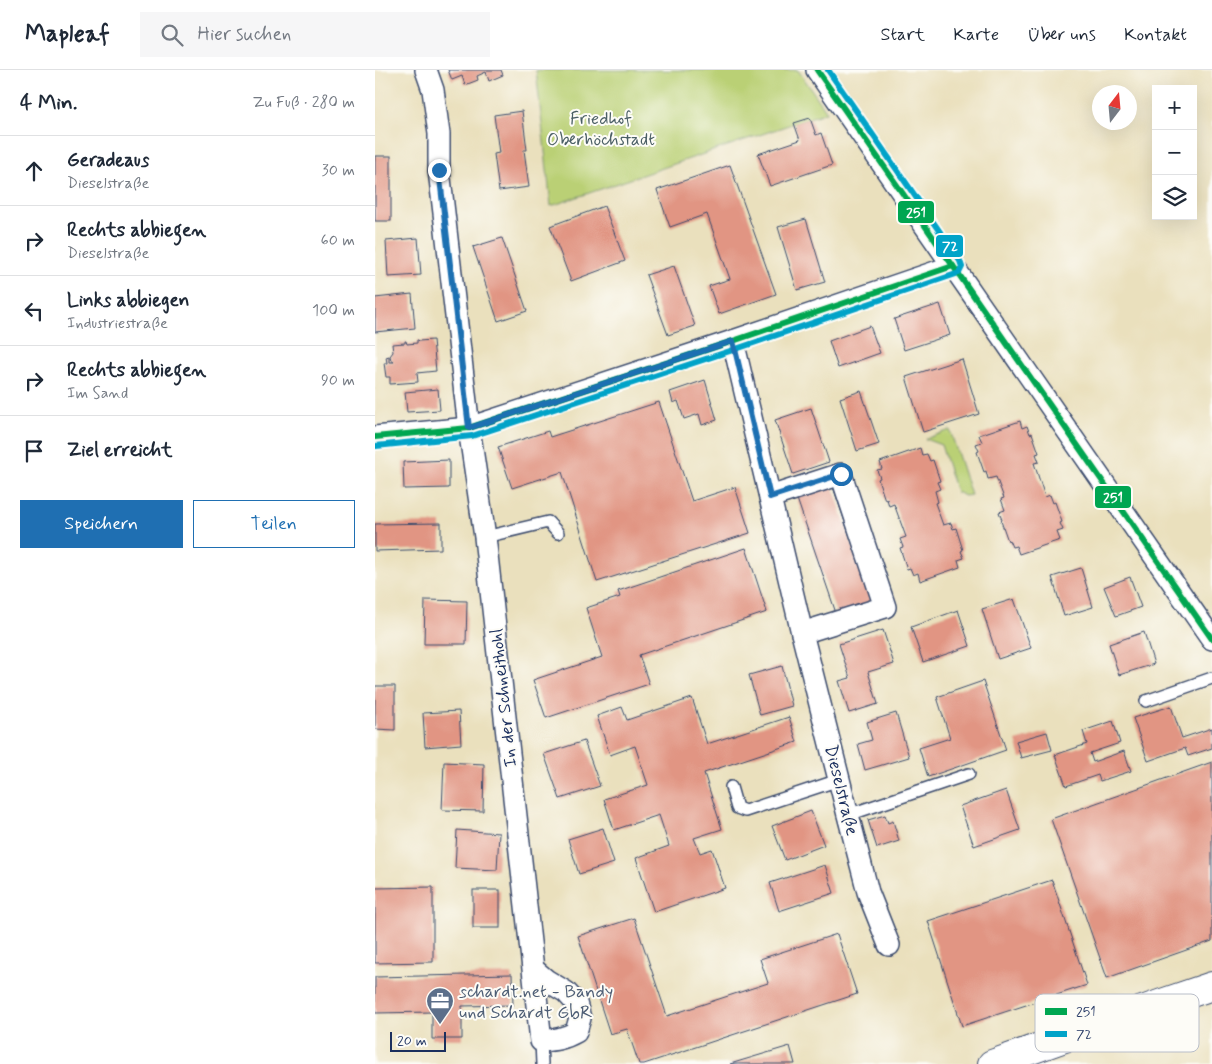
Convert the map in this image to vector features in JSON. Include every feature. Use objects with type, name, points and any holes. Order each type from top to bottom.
[{"type":"street","name":"In der Schneithohl","points":[[425,70],[433,90],[439,134],[439,170],[469,428],[485,537],[541,1041]]},
{"type":"street","points":[[817,70],[1212,639]]},
{"type":"street","points":[[375,437],[469,428],[953,266]]},
{"type":"street","name":"Dieselstraße","points":[[733,341],[839,780],[868,892],[889,945]]},
{"type":"street","points":[[770,497],[841,474],[885,607],[802,633]]},
{"type":"street","points":[[533,969],[546,980],[566,992],[576,1003],[580,1018],[576,1032],[568,1037],[541,1041]]},
{"type":"street","points":[[1188,994],[1212,986]]},
{"type":"street","points":[[992,1064],[1035,1049]]},
{"type":"lane","points":[[485,537],[548,522],[558,533]]},
{"type":"lane","points":[[1146,701],[1212,678]]},
{"type":"lane","points":[[849,816],[969,774]]},
{"type":"lane","points":[[731,787],[737,808],[745,811],[839,780]]},
{"type":"lane","points":[[541,1041],[542,1064]]},
{"type":"green space","name":"Friedhof Oberhöchstadt","points":[[536,70],[798,70],[827,112],[551,206]]},
{"type":"green space","points":[[950,430],[971,495],[965,496],[956,492],[941,445],[925,439]]},
{"type":"building","points":[[448,70],[501,70],[503,75],[489,81],[486,72],[477,76],[478,80],[465,85],[462,76],[452,80]]},
{"type":"building","points":[[522,111],[527,150],[524,150],[529,187],[499,191],[494,154],[499,153],[494,115]]},
{"type":"building","points":[[810,118],[816,135],[821,133],[832,165],[770,186],[758,154],[800,140],[794,123]]},
{"type":"building","points":[[375,156],[391,156],[391,221],[375,221]]},
{"type":"building","points":[[730,165],[776,294],[719,314],[709,286],[730,279],[707,214],[670,227],[657,190]]},
{"type":"building","points":[[604,206],[625,261],[571,281],[550,226]]},
{"type":"building","points":[[806,219],[825,282],[797,290],[778,227]]},
{"type":"building","points":[[418,238],[421,275],[388,277],[386,241]]},
{"type":"building","points":[[502,238],[527,311],[498,321],[473,247]]},
{"type":"building","points":[[674,266],[695,326],[668,335],[646,275]]},
{"type":"building","points":[[412,294],[415,328],[375,332],[375,298]]},
{"type":"building","points":[[940,304],[950,335],[904,350],[894,319]]},
{"type":"building","points":[[870,326],[880,353],[838,368],[829,341]]},
{"type":"building","points":[[417,340],[433,340],[436,371],[417,373],[418,382],[390,384],[390,377],[386,377],[384,363],[387,363],[386,357],[389,356],[389,362],[394,362],[390,356],[393,352],[392,344],[405,343],[405,341],[407,344],[417,343]]},
{"type":"building","points":[[962,359],[979,414],[923,432],[906,377]]},
{"type":"building","points":[[705,380],[717,420],[702,425],[699,414],[684,419],[678,401],[673,403],[670,392]]},
{"type":"building","points":[[438,389],[440,410],[407,412],[405,392]]},
{"type":"building","points":[[861,391],[879,444],[857,451],[840,398]]},
{"type":"building","points":[[659,402],[692,501],[735,487],[750,533],[597,582],[562,472],[512,488],[498,447],[548,431],[550,437]]},
{"type":"building","points":[[811,408],[829,462],[793,474],[775,420]]},
{"type":"building","points":[[1020,421],[1022,428],[1027,426],[1030,434],[1032,433],[1039,453],[1036,454],[1039,462],[1034,463],[1045,497],[1050,495],[1053,503],[1055,502],[1063,530],[1057,532],[1060,540],[1019,554],[1016,546],[1012,547],[1008,541],[1001,521],[999,512],[1005,510],[1001,499],[1004,498],[996,477],[988,479],[977,452],[979,451],[976,444],[982,442],[979,435]]},
{"type":"building","points":[[920,448],[922,455],[927,454],[930,461],[933,460],[940,481],[937,482],[940,489],[935,491],[938,502],[935,503],[943,525],[951,523],[953,529],[956,528],[964,558],[958,560],[960,567],[920,581],[918,573],[913,575],[910,568],[907,569],[900,548],[903,547],[900,539],[906,537],[894,504],[889,506],[887,499],[885,500],[877,470],[882,469],[880,462]]},
{"type":"building","points":[[449,460],[449,488],[404,489],[403,462]]},
{"type":"building","points":[[831,481],[873,604],[837,616],[795,493]]},
{"type":"building","points":[[441,523],[441,549],[375,551],[375,524]]},
{"type":"building","points":[[746,548],[767,612],[639,655],[649,684],[546,718],[533,680],[602,657],[586,608],[620,597],[618,591]]},
{"type":"building","points":[[1081,568],[1093,607],[1064,616],[1052,577]]},
{"type":"building","points":[[1130,577],[1141,607],[1116,616],[1104,587]]},
{"type":"building","points":[[1014,599],[1031,648],[998,659],[982,609]]},
{"type":"building","points":[[425,600],[467,601],[466,644],[424,644]]},
{"type":"building","points":[[958,610],[970,646],[923,662],[911,627]]},
{"type":"building","points":[[883,630],[894,664],[868,672],[878,704],[849,713],[839,681],[850,678],[839,644]]},
{"type":"building","points":[[1144,632],[1154,664],[1119,675],[1109,644]]},
{"type":"building","points":[[782,666],[792,706],[760,715],[749,675]]},
{"type":"building","points":[[983,681],[1006,750],[928,777],[919,748],[950,738],[937,697]]},
{"type":"building","points":[[375,686],[395,686],[395,730],[375,729]]},
{"type":"building","points":[[692,698],[707,744],[789,717],[797,742],[704,773],[722,829],[694,838],[700,853],[712,849],[725,888],[654,912],[636,858],[669,846],[659,815],[614,830],[604,799],[648,785],[635,746],[610,755],[597,716],[622,707],[627,720]]},
{"type":"building","points":[[1171,706],[1182,738],[1212,728],[1212,748],[1188,756],[1185,748],[1148,761],[1133,718]]},
{"type":"building","points":[[459,711],[461,744],[425,747],[423,713]]},
{"type":"building","points":[[896,713],[909,757],[865,770],[858,744],[872,740],[867,722]]},
{"type":"building","points":[[1113,721],[1120,743],[1090,753],[1093,762],[1124,751],[1131,771],[1100,781],[1098,775],[1066,786],[1055,755],[1087,744],[1083,731]]},
{"type":"building","points":[[1047,732],[1052,750],[1021,758],[1016,741]]},
{"type":"building","points":[[584,741],[600,786],[560,799],[544,754]]},
{"type":"building","points":[[444,762],[484,764],[483,811],[442,810]]},
{"type":"building","points":[[1212,762],[1212,941],[1107,978],[1051,819]]},
{"type":"building","points":[[1006,790],[1020,830],[974,846],[960,806]]},
{"type":"building","points":[[811,811],[824,845],[785,860],[772,826]]},
{"type":"building","points":[[885,815],[888,823],[893,821],[899,841],[877,848],[868,820]]},
{"type":"building","points":[[603,828],[614,863],[579,874],[568,839]]},
{"type":"building","points":[[457,830],[499,833],[497,870],[455,868]]},
{"type":"building","points":[[825,865],[834,893],[779,911],[770,883]]},
{"type":"building","points":[[1052,880],[1087,985],[1060,994],[1035,994],[1035,1002],[962,1026],[928,921]]},
{"type":"building","points":[[433,887],[433,962],[375,963],[375,888]]},
{"type":"building","points":[[473,890],[500,890],[500,928],[473,928]]},
{"type":"building","points":[[634,918],[667,1016],[768,983],[760,959],[837,934],[857,994],[644,1064],[639,1064],[627,1029],[610,1034],[578,936]]},
{"type":"building","points":[[512,974],[513,1005],[462,1006],[462,1039],[432,1039],[432,1012],[375,1013],[375,977]]},
{"type":"building","points":[[790,1046],[795,1064],[730,1064]]},
{"type":"transit line","name":"251","points":[[817,70],[1212,639]]},
{"type":"transit line","name":"72","points":[[376,446],[472,436],[959,273],[962,267],[960,261],[828,70]]},
{"type":"transit line","name":"251","points":[[375,437],[469,428],[953,266]]},
{"type":"place","name":"schardt.net - Bandy und Schardt GbR","points":[[440,1025]]},
{"type":"route","points":[[439,170],[469,428],[733,341],[770,497],[841,474]]}]
